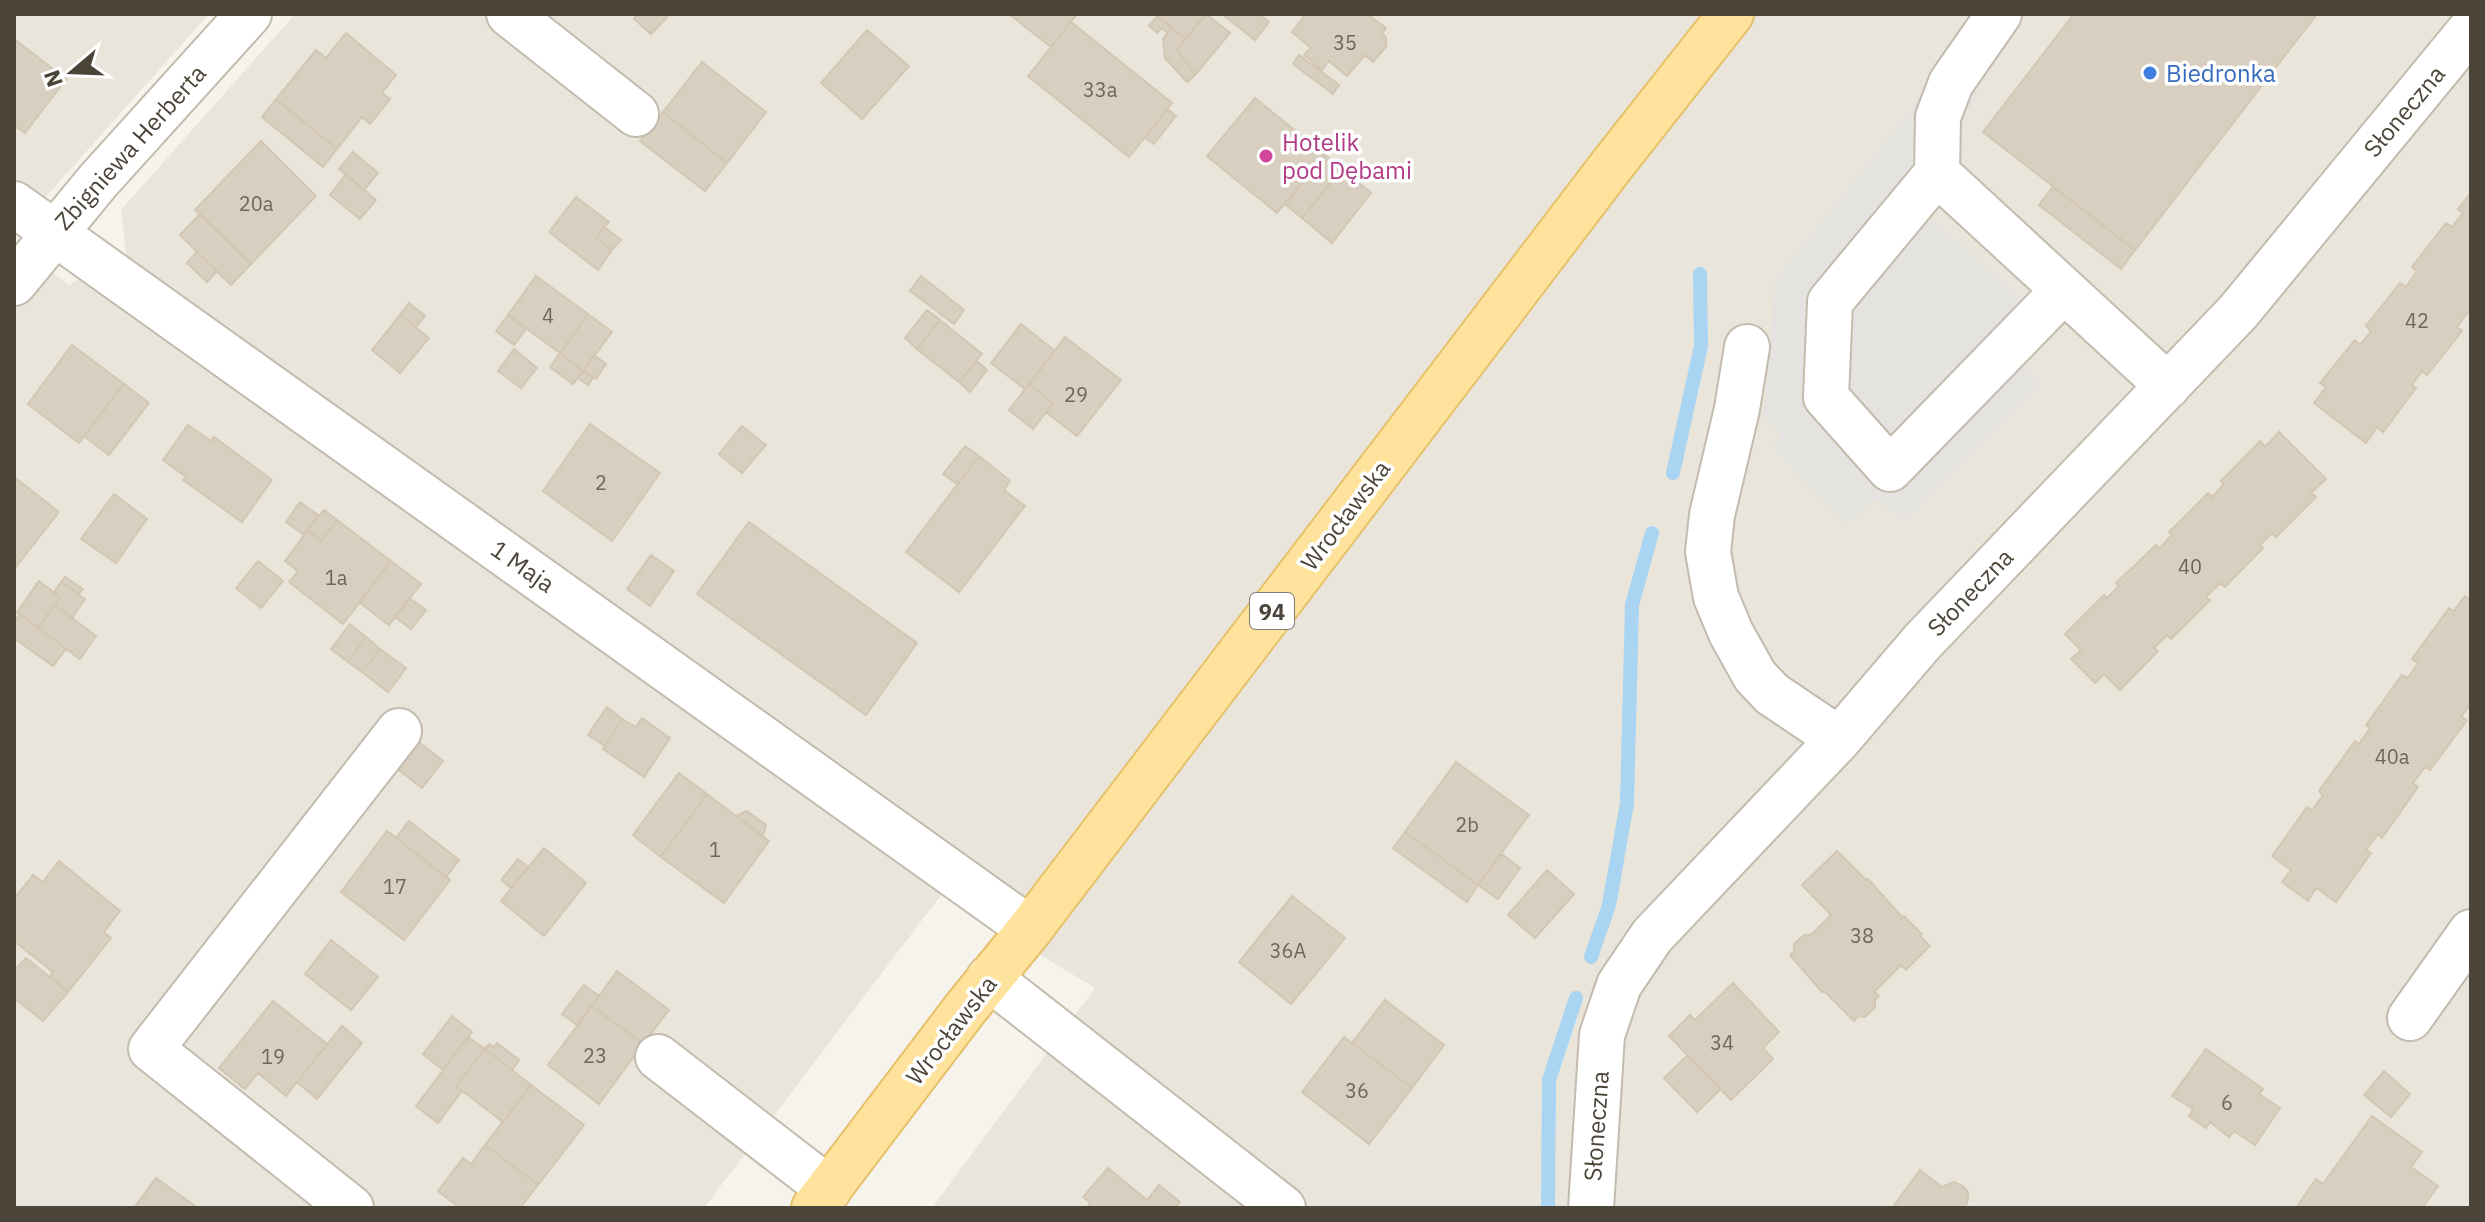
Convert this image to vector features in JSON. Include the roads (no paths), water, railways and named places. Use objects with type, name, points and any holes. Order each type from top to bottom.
[{"type":"main road","name":"Wrocławska","points":[[821,1198],[1731,14]]},
{"type":"street","name":"Zbigniewa Herberta","points":[[14,283],[53,232],[249,14]]},
{"type":"street","points":[[509,14],[636,114]]},
{"type":"street","points":[[1999,14],[1951,83],[1938,117],[1937,173],[1830,302],[1826,397],[1890,469],[2064,290]]},
{"type":"street","name":"Słoneczna","points":[[1591,1208],[1602,1035],[1619,985],[1652,936],[1839,739],[1923,641],[2238,312],[2471,29]]},
{"type":"street","points":[[1937,173],[2168,386]]},
{"type":"street","name":"1 Maja","points":[[14,204],[1030,929]]},
{"type":"street","points":[[1747,347],[1737,409],[1712,515],[1708,552],[1716,597],[1731,633],[1755,676],[1772,694],[1839,739]]},
{"type":"street","points":[[351,1208],[151,1049],[399,731]]},
{"type":"street","points":[[2410,1018],[2471,932]]},
{"type":"street","points":[[989,978],[1283,1208]]},
{"type":"street","points":[[658,1057],[821,1198]]},
{"type":"waterway","points":[[1673,473],[1701,346],[1700,274]]},
{"type":"waterway","points":[[1591,957],[1609,905],[1627,803],[1632,605],[1652,533]]},
{"type":"waterway","points":[[1548,1208],[1549,1080],[1576,998]]},
{"type":"place","name":"Biedronka","points":[[2150,73]]},
{"type":"place","name":"Hotelik pod Dębami","points":[[1266,156]]}]
